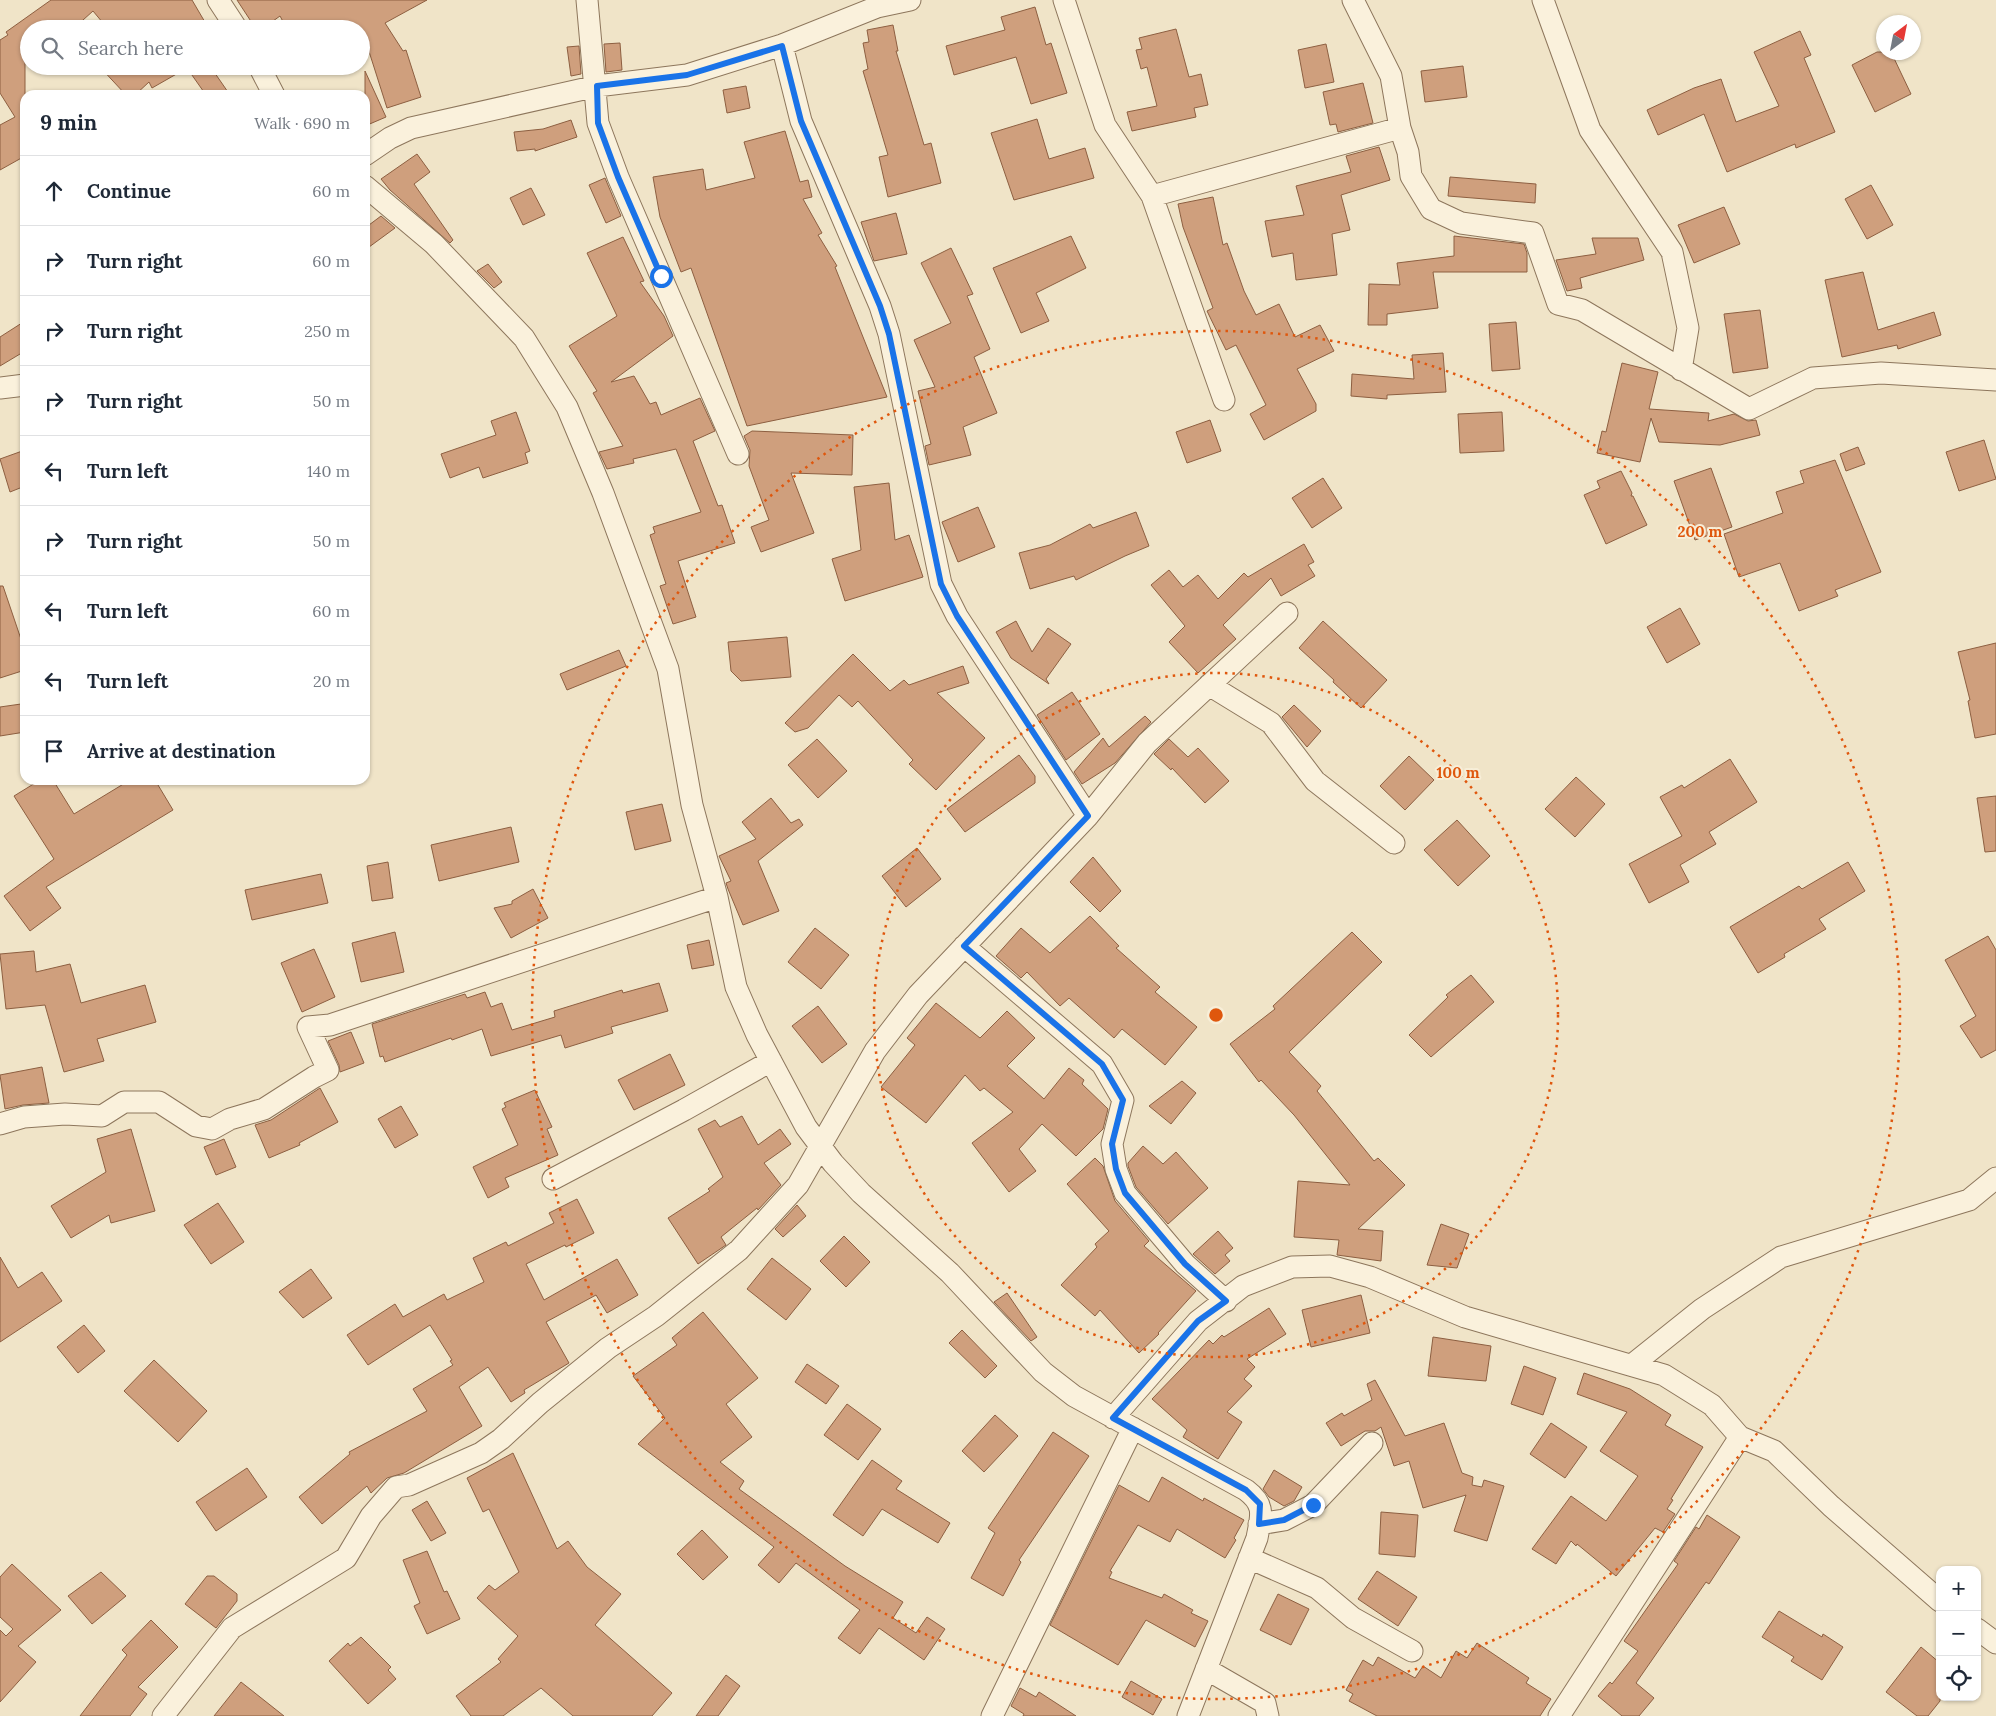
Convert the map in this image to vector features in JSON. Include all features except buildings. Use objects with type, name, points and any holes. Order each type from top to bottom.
[{"type":"street","points":[[218,0],[231,20]]},
{"type":"street","points":[[587,0],[597,86],[598,123],[618,177],[738,454]]},
{"type":"street","points":[[370,152],[390,138],[411,128],[597,86],[687,75],[782,46],[876,4],[910,0]]},
{"type":"street","points":[[1064,0],[1105,125],[1152,196],[1224,400]]},
{"type":"street","points":[[1353,0],[1391,76],[1400,128],[1408,152],[1411,176],[1431,209],[1461,223],[1533,233],[1558,304],[1582,310],[1749,409],[1813,378],[1881,373],[1996,380]]},
{"type":"street","points":[[1543,0],[1590,130],[1672,252],[1688,328],[1681,370]]},
{"type":"street","points":[[782,46],[801,121],[880,306],[889,334],[941,584],[957,616],[1088,816]]},
{"type":"street","points":[[264,75],[271,90]]},
{"type":"street","points":[[1152,196],[1400,128]]},
{"type":"street","points":[[370,190],[434,244],[524,338],[567,407],[603,493],[668,669],[692,806],[717,897],[736,987],[771,1061],[806,1127],[861,1193],[950,1273],[1043,1372],[1074,1396],[1246,1490],[1260,1504],[1257,1538],[1188,1716]]},
{"type":"street","points":[[0,388],[20,386]]},
{"type":"street","points":[[163,1716],[232,1628],[346,1558],[371,1516],[396,1487],[409,1485],[481,1452],[500,1440],[608,1348],[656,1316],[739,1250],[798,1185],[875,1051],[918,995],[1088,816],[1147,743],[1287,613]]},
{"type":"street","points":[[1209,685],[1270,723],[1315,781],[1394,842]]},
{"type":"street","points":[[0,1124],[24,1117],[56,1114],[102,1116],[124,1102],[159,1102],[196,1126],[212,1129],[230,1119],[264,1109],[314,1076],[328,1070],[308,1027],[330,1025],[717,897]]},
{"type":"street","points":[[964,946],[1102,1064],[1123,1100],[1112,1144],[1116,1169],[1125,1193],[1185,1264],[1226,1301]]},
{"type":"street","points":[[553,1179],[684,1110],[771,1061]]},
{"type":"street","points":[[1632,1365],[1702,1309],[1781,1257],[1968,1200],[1996,1178]]},
{"type":"street","points":[[1113,1418],[1198,1321],[1243,1286],[1292,1267],[1330,1266],[1370,1277],[1465,1317],[1664,1375],[1712,1405],[1740,1437],[1774,1451],[1831,1506],[1936,1598]]},
{"type":"street","points":[[992,1716],[1133,1428]]},
{"type":"street","points":[[1559,1716],[1740,1437]]},
{"type":"street","points":[[1259,1524],[1284,1520],[1313,1505],[1372,1443]]},
{"type":"street","points":[[1248,1558],[1316,1588],[1353,1618],[1412,1651]]},
{"type":"street","points":[[1981,1632],[1996,1643]]},
{"type":"street","points":[[1206,1669],[1265,1703],[1268,1716]]},
{"type":"route","points":[[661,276],[618,177],[598,123],[597,86],[687,75],[782,46],[794,101],[801,121],[880,306],[889,334],[941,584],[957,616],[1088,816],[964,946],[1102,1064],[1123,1100],[1112,1144],[1116,1169],[1125,1193],[1185,1264],[1226,1301],[1198,1321],[1113,1418],[1253,1495],[1260,1504],[1259,1524],[1284,1520],[1313,1505]]}]
